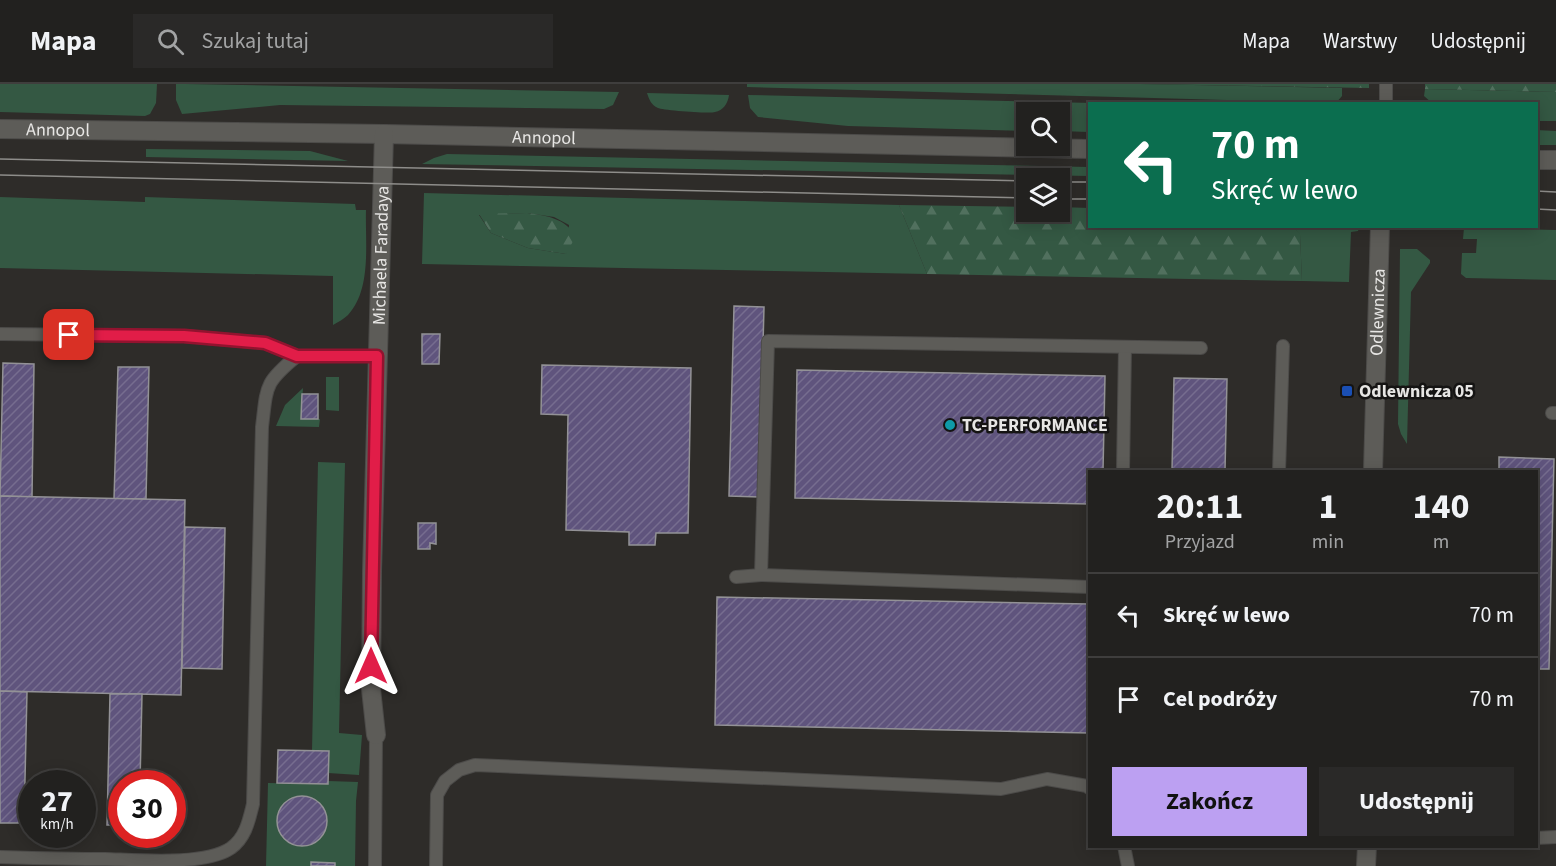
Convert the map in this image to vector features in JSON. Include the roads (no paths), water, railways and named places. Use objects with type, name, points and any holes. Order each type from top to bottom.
[{"type":"street","name":"Annopol","points":[[0,129],[384,134],[1088,149]]},
{"type":"street","name":"Michaela Faradaya","points":[[376,735],[371,677],[384,134]]},
{"type":"street","points":[[1538,160],[1556,160]]},
{"type":"street","name":"Odlewnicza","points":[[1373,470],[1380,228]]},
{"type":"street","points":[[1366,866],[1367,848]]},
{"type":"lane","points":[[1386,84],[1386,102]]},
{"type":"lane","points":[[0,334],[184,336],[265,343],[297,356],[377,356]]},
{"type":"lane","points":[[761,575],[768,341],[1202,348]]},
{"type":"lane","points":[[1279,470],[1283,346]]},
{"type":"lane","points":[[1123,470],[1125,347]]},
{"type":"lane","points":[[0,857],[180,860],[211,857],[230,849],[238,842],[247,828],[253,804],[254,781],[262,426],[270,382],[275,374],[297,356]]},
{"type":"lane","points":[[736,577],[761,575],[1088,587]]},
{"type":"lane","points":[[375,866],[376,735]]},
{"type":"lane","points":[[436,866],[437,795],[445,781],[459,770],[475,765],[1001,789],[1047,779],[1088,787]]},
{"type":"lane","points":[[1538,838],[1556,837]]},
{"type":"lane","points":[[1125,848],[1128,866]]},
{"type":"tram line","points":[[0,159],[1016,181]]},
{"type":"tram line","points":[[0,175],[1016,198]]},
{"type":"tram line","points":[[1070,182],[1088,182]]},
{"type":"tram line","points":[[1538,191],[1556,192]]},
{"type":"tram line","points":[[1070,199],[1088,199]]},
{"type":"tram line","points":[[1538,209],[1556,210]]},
{"type":"place","name":"Odlewnicza 05","points":[[1347,391]]},
{"type":"place","name":"TC-PERFORMANCE","points":[[950,425]]}]
